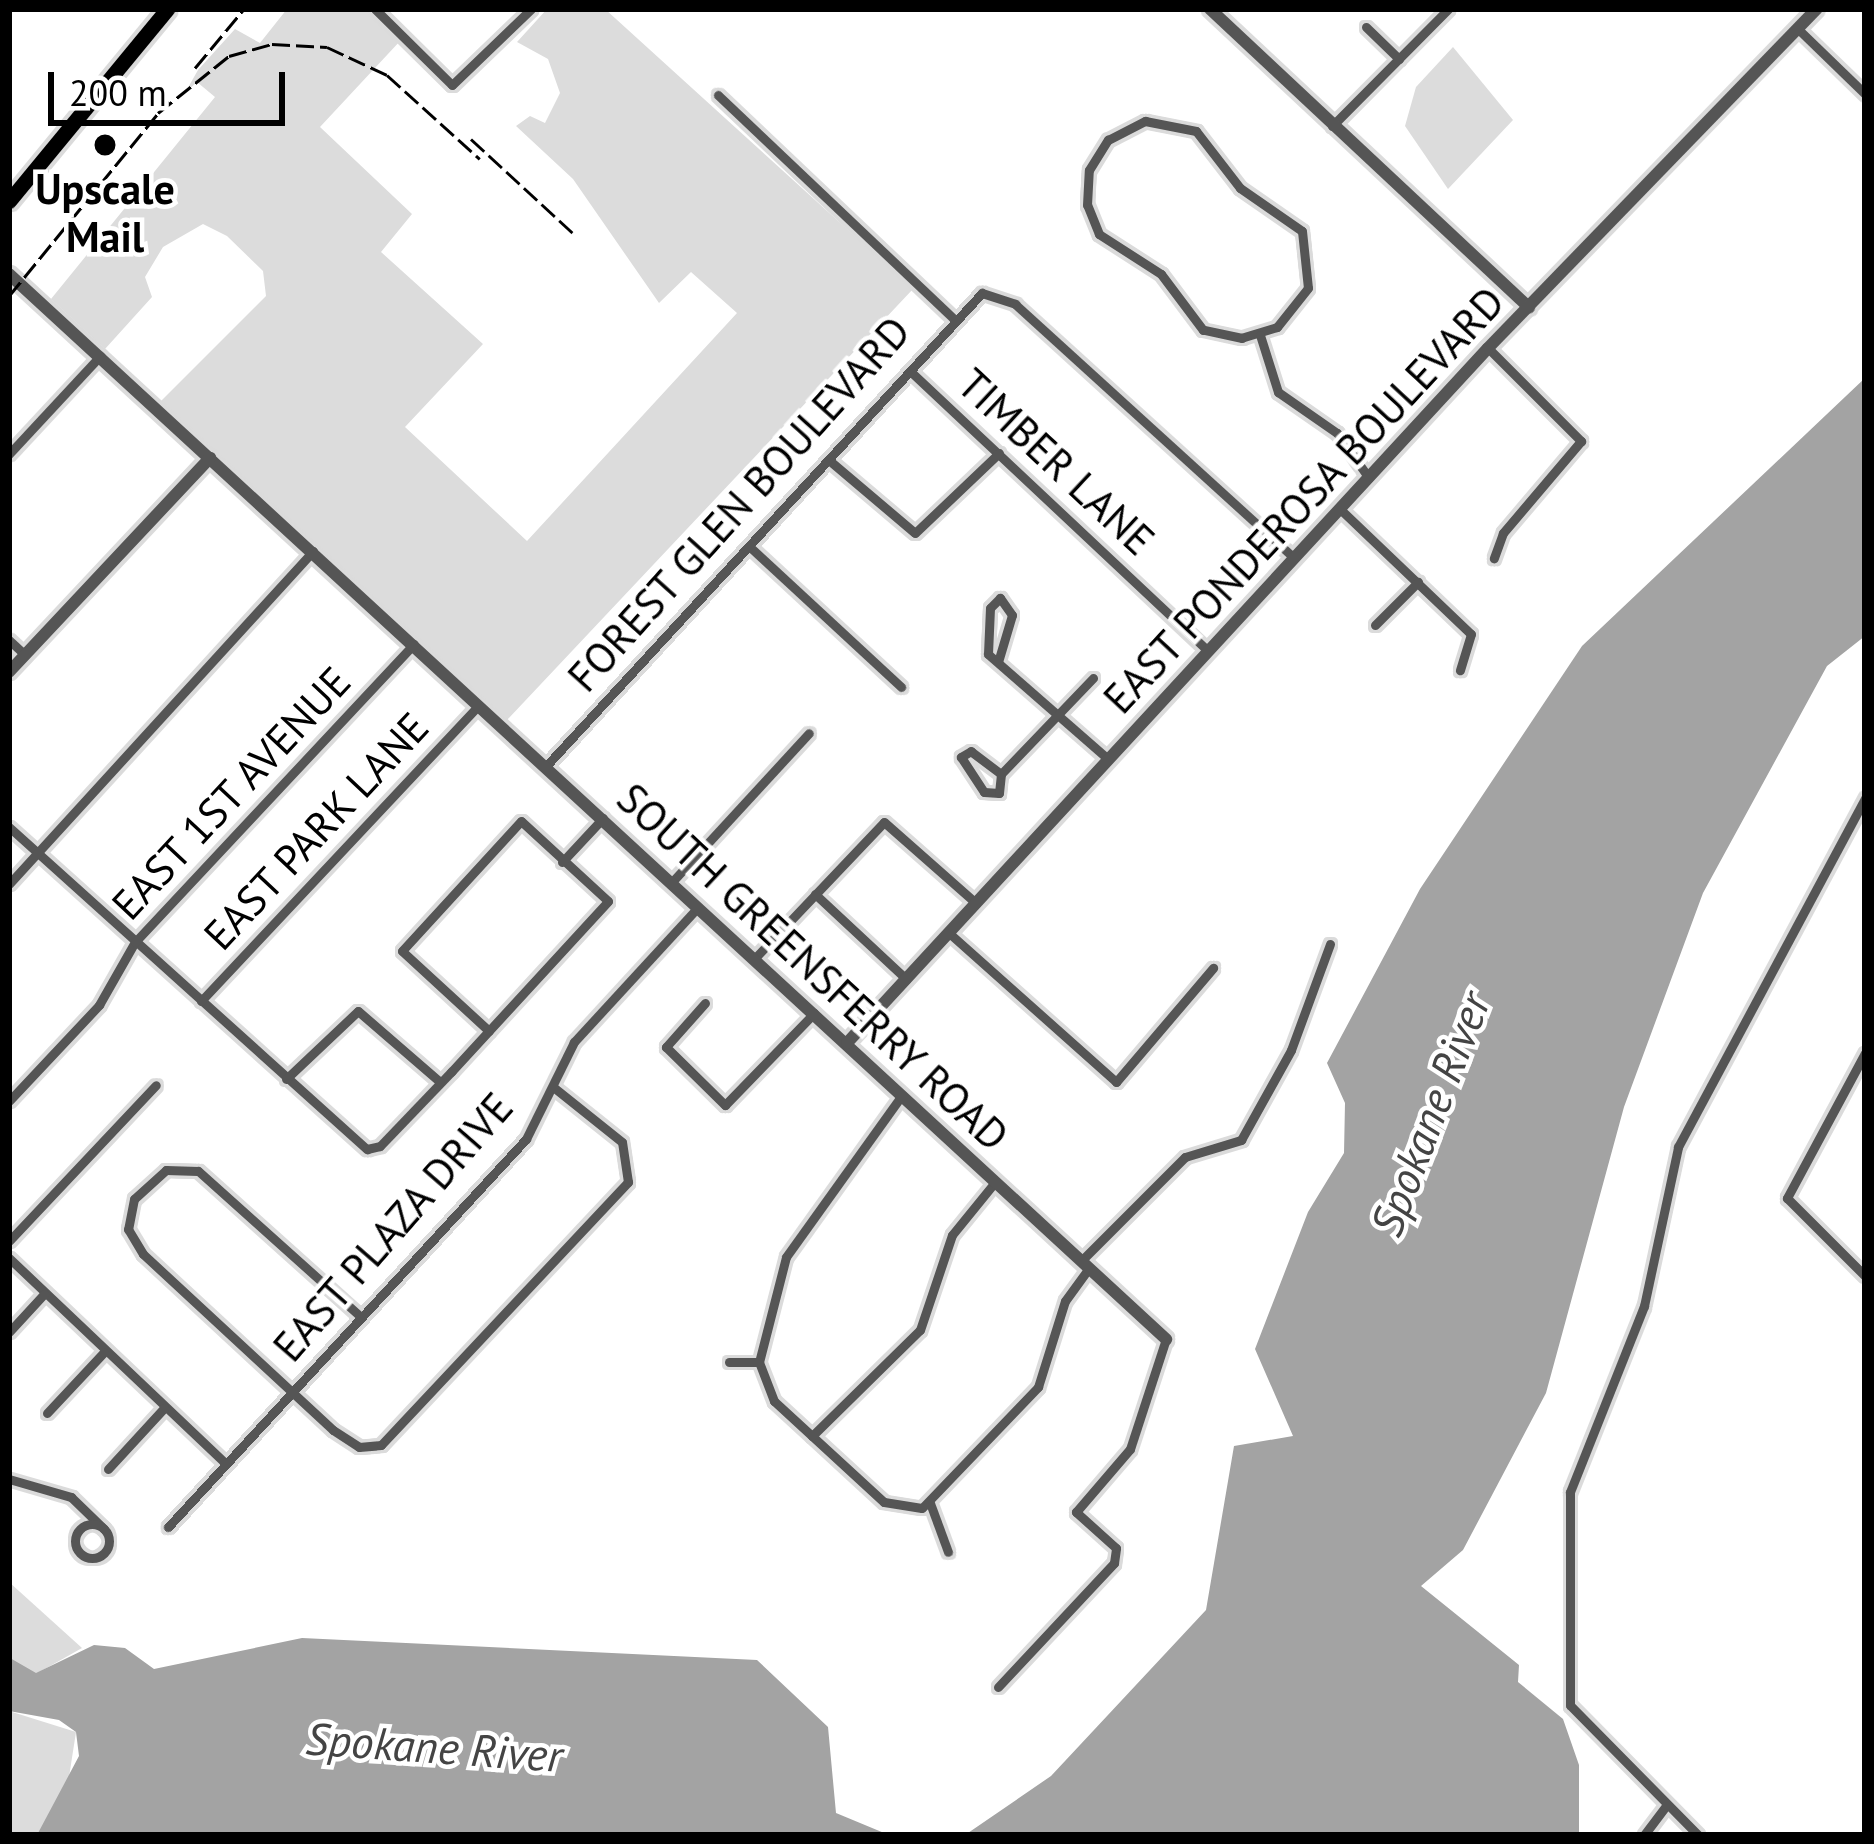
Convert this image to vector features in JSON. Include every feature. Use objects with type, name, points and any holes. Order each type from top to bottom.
[{"type":"main road","points":[[9,201],[167,9]]},
{"type":"street","points":[[375,9],[452,85],[530,10]]},
{"type":"street","points":[[1210,9],[1528,307]]},
{"type":"street","points":[[1333,126],[1448,9]]},
{"type":"street","name":"EAST PONDEROSA BOULEVARD","points":[[847,1043],[1488,348],[1816,9]]},
{"type":"street","points":[[1366,27],[1399,59]]},
{"type":"street","points":[[1797,28],[1865,94]]},
{"type":"street","points":[[718,95],[952,317]]},
{"type":"street","points":[[1145,121],[1186,126],[1212,145],[1240,188],[1297,224],[1310,258],[1308,288],[1297,309],[1260,335],[1203,330],[1156,271],[1099,234],[1086,183],[1117,133],[1145,121]]},
{"type":"street","name":"SOUTH GREENSFERRY ROAD","points":[[9,274],[1166,1339]]},
{"type":"street","name":"FOREST GLEN BOULEVARD","points":[[547,766],[830,461],[952,317],[985,293],[1015,304],[1294,558]]},
{"type":"street","points":[[1260,335],[1278,392],[1337,433],[1369,478]]},
{"type":"street","points":[[1488,348],[1581,441],[1503,533],[1494,558]]},
{"type":"street","points":[[9,454],[100,356]]},
{"type":"street","name":"TIMBER LANE","points":[[910,371],[1208,651]]},
{"type":"street","points":[[830,461],[915,533],[999,453]]},
{"type":"street","points":[[9,672],[210,458]]},
{"type":"street","points":[[1340,509],[1471,634],[1460,670]]},
{"type":"street","points":[[750,547],[902,687]]},
{"type":"street","points":[[9,884],[33,850],[313,551]]},
{"type":"street","points":[[1375,625],[1418,582]]},
{"type":"street","points":[[998,662],[1012,615],[1000,598],[985,641],[998,662],[1108,759]]},
{"type":"street","points":[[9,640],[25,655]]},
{"type":"street","name":"EAST 1ST AVENUE","points":[[9,1101],[99,1005],[135,942],[414,644]]},
{"type":"street","points":[[1001,774],[1093,678]]},
{"type":"street","name":"EAST PARK LANE","points":[[201,1001],[479,705]]},
{"type":"street","points":[[672,882],[809,733]]},
{"type":"street","points":[[971,751],[1001,774],[1003,789],[991,796],[961,757],[971,751]]},
{"type":"street","points":[[1698,1835],[1578,1719],[1568,1660],[1570,1492],[1644,1306],[1678,1147],[1865,798]]},
{"type":"street","points":[[562,862],[603,818]]},
{"type":"street","points":[[9,827],[286,1079],[372,1149],[440,1082],[489,1030],[608,901],[521,821],[402,951],[489,1030]]},
{"type":"street","points":[[755,958],[890,825],[976,903]]},
{"type":"street","points":[[815,894],[906,979]]},
{"type":"street","name":"EAST PLAZA DRIVE","points":[[168,1527],[526,1139],[574,1042],[698,907]]},
{"type":"street","points":[[949,933],[1116,1082],[1213,968]]},
{"type":"street","points":[[902,1095],[786,1257],[759,1362],[770,1397],[892,1507],[930,1503],[1038,1387],[1065,1301],[1085,1264],[1185,1157],[1241,1140],[1291,1050],[1330,944]]},
{"type":"street","points":[[705,1003],[666,1047],[725,1105],[814,1013]]},
{"type":"street","points":[[286,1079],[358,1011],[440,1082]]},
{"type":"street","points":[[1865,1053],[1787,1198],[1865,1276]]},
{"type":"street","points":[[9,1241],[156,1085]]},
{"type":"street","points":[[361,1317],[205,1174],[176,1167],[148,1182],[130,1208],[134,1243],[292,1391],[349,1442],[387,1443],[620,1194],[630,1164],[622,1142],[553,1087]]},
{"type":"street","points":[[812,1436],[920,1330],[952,1235],[995,1181]]},
{"type":"street","points":[[9,1258],[226,1464]]},
{"type":"street","points":[[9,1332],[44,1294]]},
{"type":"street","points":[[998,1687],[1114,1563],[1116,1548],[1076,1512],[1130,1449],[1166,1339]]},
{"type":"street","points":[[47,1413],[104,1352]]},
{"type":"street","points":[[729,1362],[759,1362]]},
{"type":"street","points":[[108,1469],[164,1408]]},
{"type":"street","points":[[9,1479],[76,1501],[104,1529],[109,1545],[93,1559],[78,1552],[76,1501]]},
{"type":"street","points":[[930,1503],[948,1552]]},
{"type":"street","points":[[79,1530],[104,1529]]},
{"type":"street","points":[[1644,1835],[1666,1806]]},
{"type":"shaded area","points":[[287,9],[367,9],[401,40],[320,127],[412,214],[381,252],[483,344],[405,427],[527,541],[737,313],[691,272],[659,303],[573,179],[516,126],[530,116],[545,123],[560,93],[548,59],[517,42],[547,9],[605,9],[913,289],[507,720],[161,401],[266,296],[263,271],[227,236],[203,224],[163,247],[145,277],[152,297],[105,349],[51,299],[215,97],[197,82],[185,93],[198,70],[235,29],[260,43]]},
{"type":"shaded area","points":[[1453,47],[1513,120],[1448,189],[1405,126],[1416,87]]},
{"type":"shaded area","points":[[9,1582],[82,1648],[36,1674],[19,1668],[10,1658]]},
{"type":"shaded area","points":[[9,1711],[76,1732],[67,1790],[37,1835],[9,1835]]},
{"type":"water","name":"Spokane River","points":[[1865,378],[1865,636],[1827,666],[1703,893],[1624,1107],[1546,1393],[1463,1550],[1421,1586],[1519,1665],[1518,1682],[1563,1719],[1579,1765],[1579,1835],[965,1835],[1051,1776],[1206,1610],[1234,1446],[1293,1436],[1255,1349],[1308,1212],[1344,1153],[1345,1103],[1327,1063],[1420,889],[1582,646]]},
{"type":"water","name":"Spokane River","points":[[9,1628],[10,1658],[36,1673],[94,1645],[125,1648],[154,1669],[302,1638],[757,1660],[828,1727],[836,1813],[889,1835],[37,1835],[79,1756],[76,1732],[59,1720],[9,1711]]},
{"type":"railway","points":[[195,68],[244,9]]},
{"type":"railway","points":[[158,113],[229,56],[272,44],[327,47],[387,75],[480,159]]},
{"type":"railway","points":[[9,296],[168,101]]},
{"type":"railway","points":[[471,139],[573,233]]},
{"type":"place","name":"Upscale Mail","points":[[105,145]]}]
